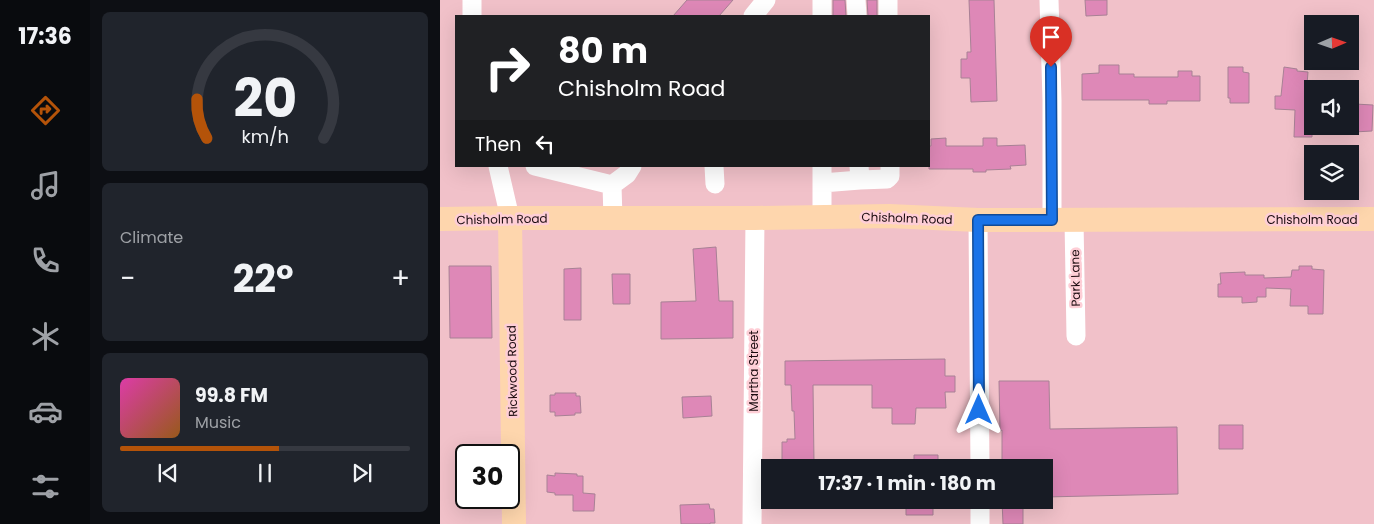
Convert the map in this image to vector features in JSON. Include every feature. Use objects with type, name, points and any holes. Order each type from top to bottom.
[{"type":"main road","name":"Chisholm Road","points":[[440,219],[889,216],[978,220],[1370,221]]},
{"type":"main road","name":"Rickwood Road","points":[[510,218],[514,524]]},
{"type":"street","points":[[472,0],[472,15]]},
{"type":"street","points":[[754,15],[766,0]]},
{"type":"street","points":[[822,0],[822,15]]},
{"type":"street","points":[[856,0],[856,15]]},
{"type":"street","points":[[888,0],[888,15]]},
{"type":"street","name":"Park Lane","points":[[1049,0],[1052,100],[1076,336]]},
{"type":"street","points":[[499,167],[510,218]]},
{"type":"street","points":[[542,167],[565,170],[612,185]]},
{"type":"street","points":[[612,185],[627,174],[631,167]]},
{"type":"street","points":[[822,217],[822,175],[860,173],[887,179],[890,176],[890,167]]},
{"type":"street","points":[[612,185],[612,218]]},
{"type":"street","name":"Martha Street","points":[[752,524],[755,218]]},
{"type":"street","points":[[978,220],[980,459]]},
{"type":"street","points":[[980,509],[980,524]]},
{"type":"building","points":[[687,0],[733,0],[720,15],[674,15]]},
{"type":"building","points":[[833,0],[845,0],[846,15],[833,15]]},
{"type":"building","points":[[867,0],[877,0],[877,15],[868,15]]},
{"type":"building","points":[[969,0],[994,0],[997,101],[971,102],[970,78],[961,78],[961,59],[967,59],[967,52],[971,52]]},
{"type":"building","points":[[1085,0],[1107,0],[1107,15],[1086,16]]},
{"type":"building","points":[[1099,65],[1119,65],[1119,74],[1134,74],[1134,77],[1178,77],[1178,71],[1192,71],[1192,76],[1200,76],[1200,101],[1167,101],[1167,104],[1149,104],[1149,100],[1082,100],[1082,74],[1099,73]]},
{"type":"building","points":[[1228,67],[1243,67],[1243,72],[1249,73],[1249,103],[1230,103],[1230,98],[1228,98]]},
{"type":"building","points":[[1284,67],[1308,72],[1307,80],[1304,80],[1304,135],[1312,135],[1312,137],[1294,137],[1295,110],[1275,109],[1275,96],[1281,96]]},
{"type":"building","points":[[1359,104],[1373,105],[1372,131],[1359,132]]},
{"type":"building","points":[[946,138],[946,146],[983,146],[983,138],[997,138],[997,146],[1025,145],[1026,165],[1010,166],[1011,169],[986,170],[986,172],[973,172],[973,169],[929,169],[931,139]]},
{"type":"building","points":[[716,247],[719,301],[733,301],[733,338],[661,339],[661,302],[696,301],[693,249]]},
{"type":"building","points":[[449,266],[491,266],[492,338],[450,338]]},
{"type":"building","points":[[1299,266],[1312,266],[1312,269],[1324,270],[1323,314],[1308,314],[1308,306],[1290,306],[1291,289],[1266,288],[1266,297],[1257,297],[1257,302],[1242,303],[1242,297],[1218,297],[1218,284],[1221,284],[1220,273],[1245,272],[1245,275],[1264,275],[1264,278],[1291,277],[1292,270],[1299,270]]},
{"type":"building","points":[[581,268],[581,320],[564,320],[564,269]]},
{"type":"building","points":[[612,274],[630,274],[630,304],[613,304]]},
{"type":"building","points":[[945,359],[945,376],[955,376],[955,392],[945,392],[946,408],[916,408],[915,424],[892,424],[892,408],[872,408],[872,385],[813,385],[814,459],[782,459],[782,442],[787,442],[787,439],[795,439],[791,385],[785,385],[785,361]]},
{"type":"building","points":[[999,381],[1049,381],[1050,429],[1177,427],[1178,494],[1053,497],[1053,459],[1002,459],[1002,430],[1000,431]]},
{"type":"building","points":[[555,393],[576,393],[576,396],[580,396],[581,413],[555,416],[555,412],[550,412],[550,395],[555,395]]},
{"type":"building","points":[[711,396],[712,416],[683,418],[682,397]]},
{"type":"building","points":[[1219,425],[1243,425],[1243,449],[1219,449]]},
{"type":"building","points":[[914,455],[938,455],[938,459],[914,459]]},
{"type":"building","points":[[555,473],[583,476],[583,493],[595,494],[594,511],[573,511],[573,495],[555,495],[555,493],[547,492],[547,475],[555,476]]},
{"type":"building","points":[[709,504],[710,509],[714,509],[715,523],[681,524],[680,505]]},
{"type":"building","points":[[906,509],[933,509],[933,515],[906,515]]},
{"type":"building","points":[[1002,509],[1023,509],[1023,524],[1003,524]]},
{"type":"route","points":[[979,410],[978,220],[1052,220],[1051,67]]}]
